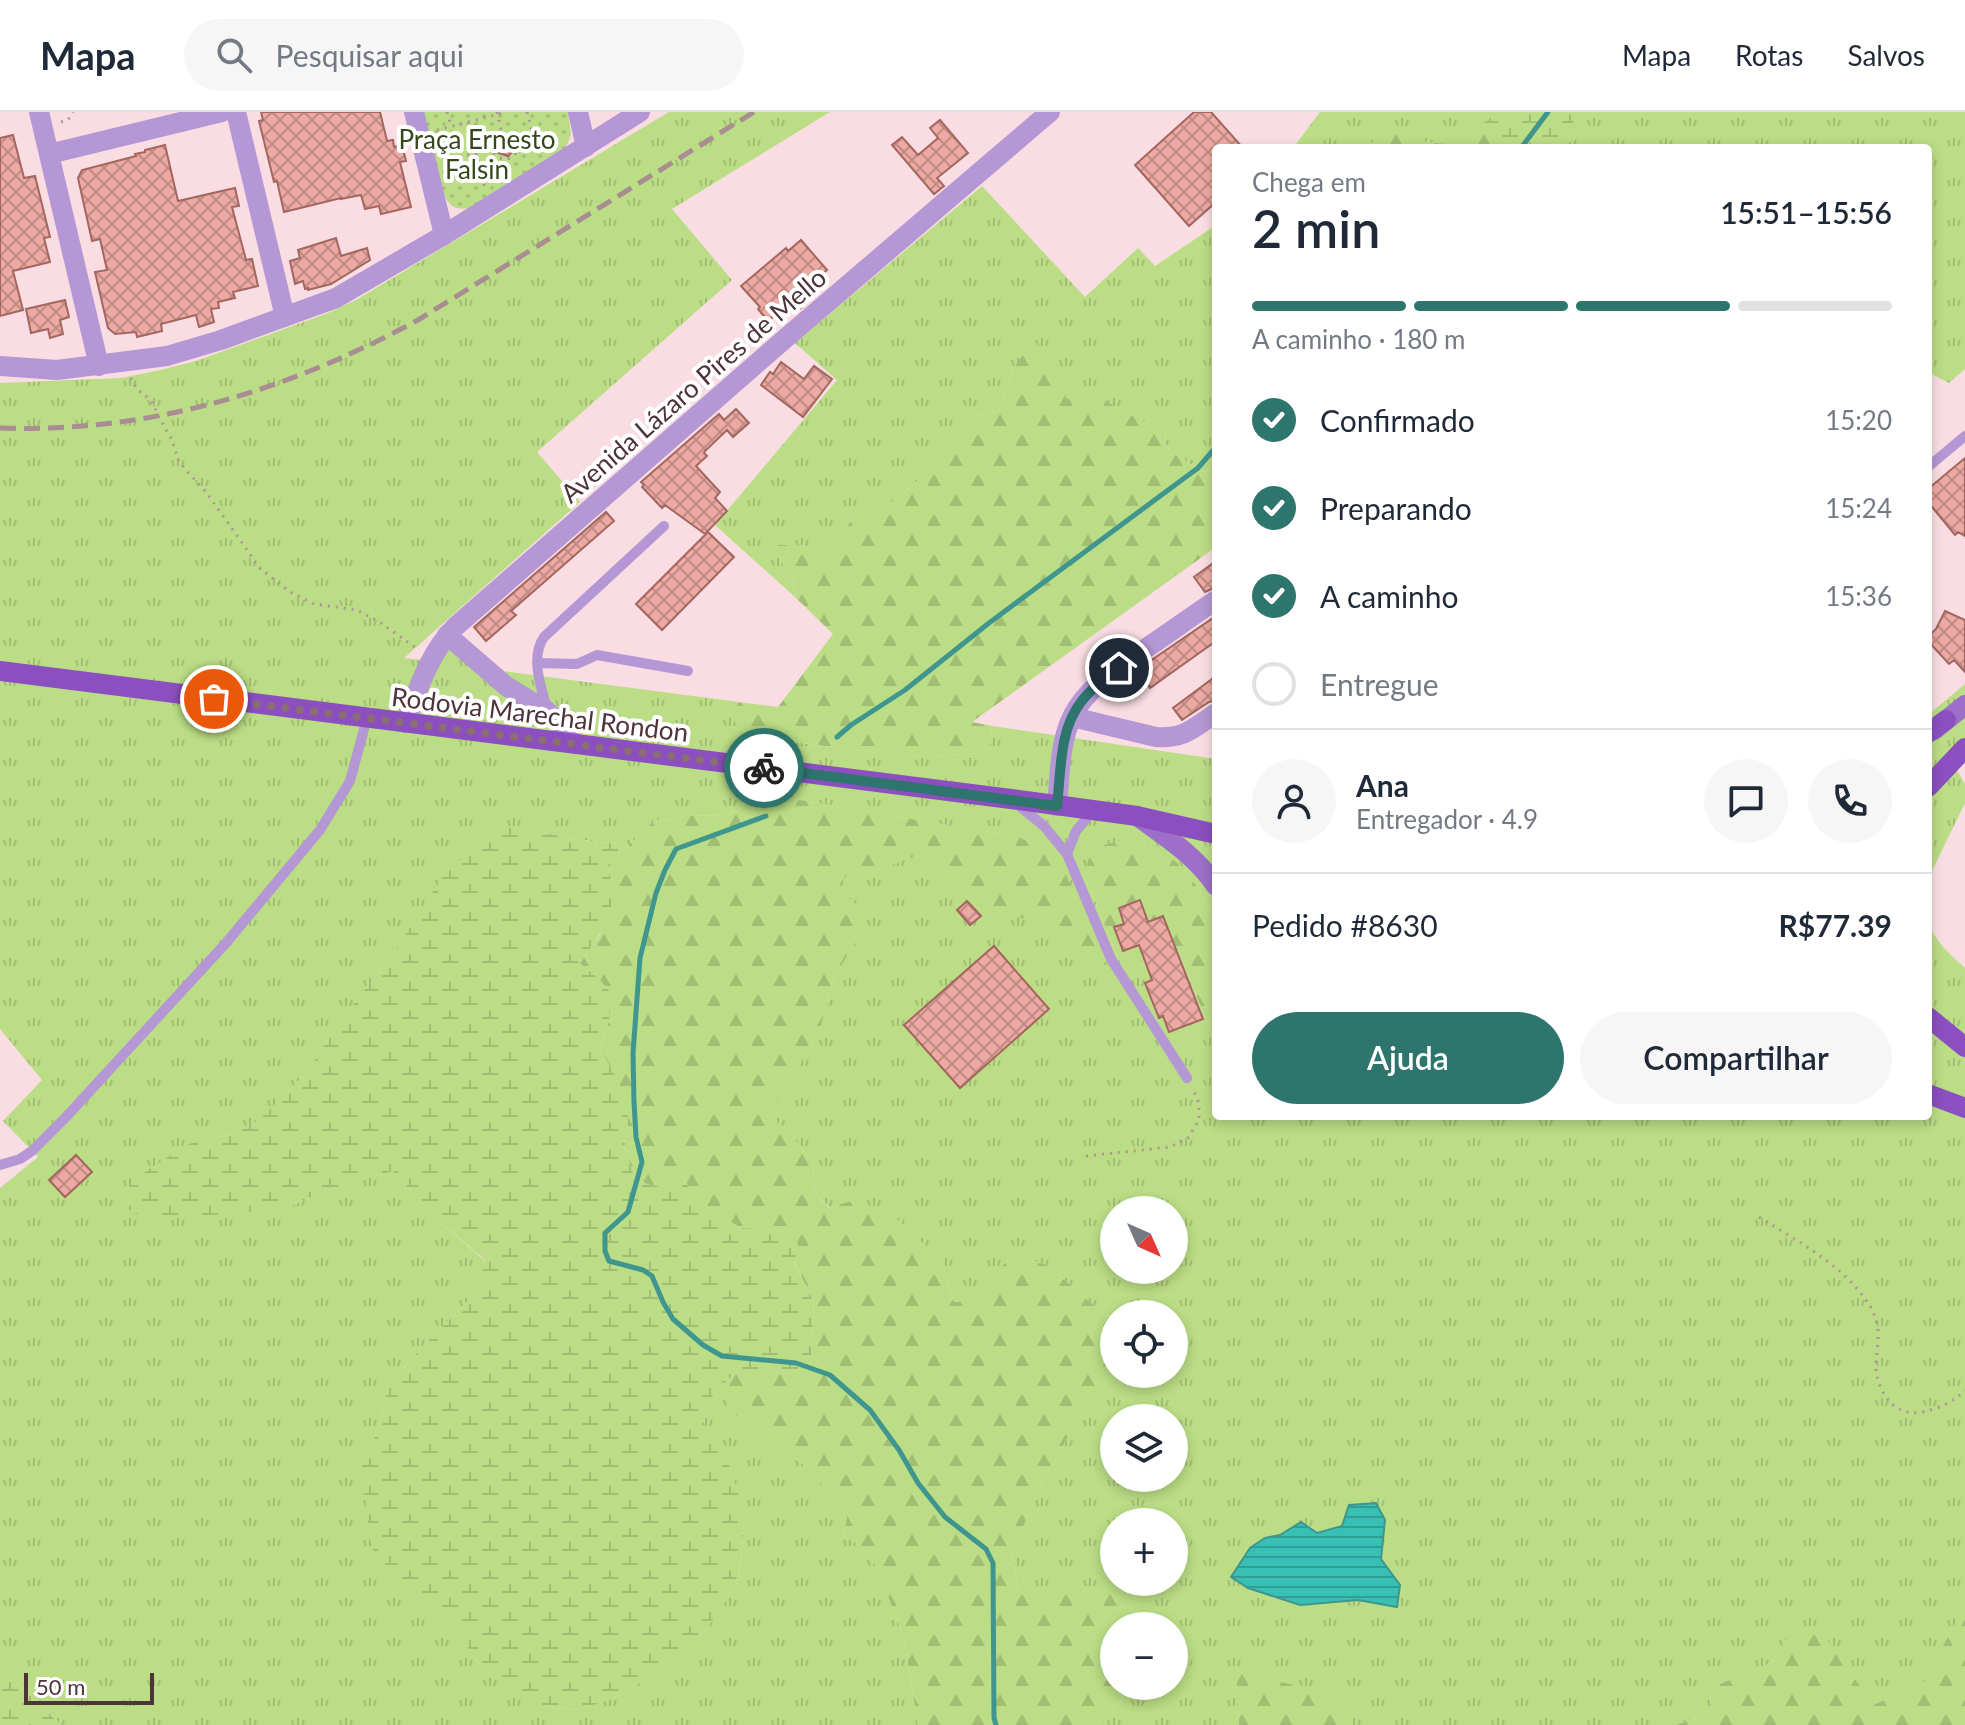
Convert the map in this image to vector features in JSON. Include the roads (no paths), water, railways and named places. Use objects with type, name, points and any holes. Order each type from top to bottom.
[{"type":"main road","name":"Rodovia Marechal Rondon","points":[[0,671],[1011,799],[1137,816],[1212,833]]},
{"type":"main road","points":[[1932,731],[1965,705]]},
{"type":"main road","points":[[1932,783],[1965,748]]},
{"type":"main road","points":[[1137,816],[1192,857],[1212,881]]},
{"type":"main road","points":[[1160,820],[1212,826]]},
{"type":"main road","points":[[1932,1020],[1965,1047]]},
{"type":"main road","points":[[1932,1096],[1965,1108]]},
{"type":"street","points":[[39,112],[99,366]]},
{"type":"street","points":[[49,154],[222,112]]},
{"type":"street","points":[[236,112],[285,317]]},
{"type":"street","points":[[414,112],[444,235]]},
{"type":"street","points":[[578,112],[586,147]]},
{"type":"street","points":[[0,366],[57,370],[181,352],[344,294],[640,112]]},
{"type":"street","name":"Avenida Lázaro Pires de Mello","points":[[405,723],[433,658],[447,635],[1050,112]]},
{"type":"street","points":[[1057,806],[1065,737],[1082,701],[1101,682],[1212,603]]},
{"type":"street","points":[[447,635],[506,686],[547,711],[562,725],[574,744]]},
{"type":"street","points":[[1072,717],[1169,738],[1185,735],[1212,716]]},
{"type":"lane","points":[[1932,464],[1965,436]]},
{"type":"lane","points":[[547,711],[538,663],[539,645],[544,637],[664,526]]},
{"type":"lane","points":[[538,663],[577,664],[597,655],[688,671]]},
{"type":"lane","points":[[0,1165],[20,1159],[32,1151],[66,1117],[226,943],[320,830],[350,781],[367,718]]},
{"type":"lane","points":[[1011,799],[1044,826],[1067,854],[1111,959],[1187,1078]]},
{"type":"lane","points":[[1067,854],[1076,831],[1093,811]]},
{"type":"water","points":[[1376,1503],[1385,1520],[1381,1559],[1400,1585],[1397,1607],[1358,1600],[1300,1605],[1248,1588],[1231,1577],[1250,1548],[1265,1538],[1280,1535],[1301,1522],[1317,1533],[1342,1526],[1349,1505]]},
{"type":"waterway","points":[[1524,144],[1548,112]]},
{"type":"waterway","points":[[837,737],[905,690],[989,623],[1198,468],[1212,452]]},
{"type":"waterway","points":[[766,816],[676,849],[656,893],[640,958],[633,1053],[636,1137],[642,1162],[628,1212],[605,1233],[605,1251],[609,1261],[643,1270],[652,1276],[673,1319],[703,1345],[722,1356],[796,1363],[830,1375],[870,1410],[918,1483],[945,1517],[986,1549],[993,1563],[996,1725]]},
{"type":"railway","points":[[0,428],[56,428],[164,415],[268,387],[319,368],[418,320],[754,112]]},
{"type":"park label","name":"Praça Ernesto Falsin","points":[[477,154]]}]
